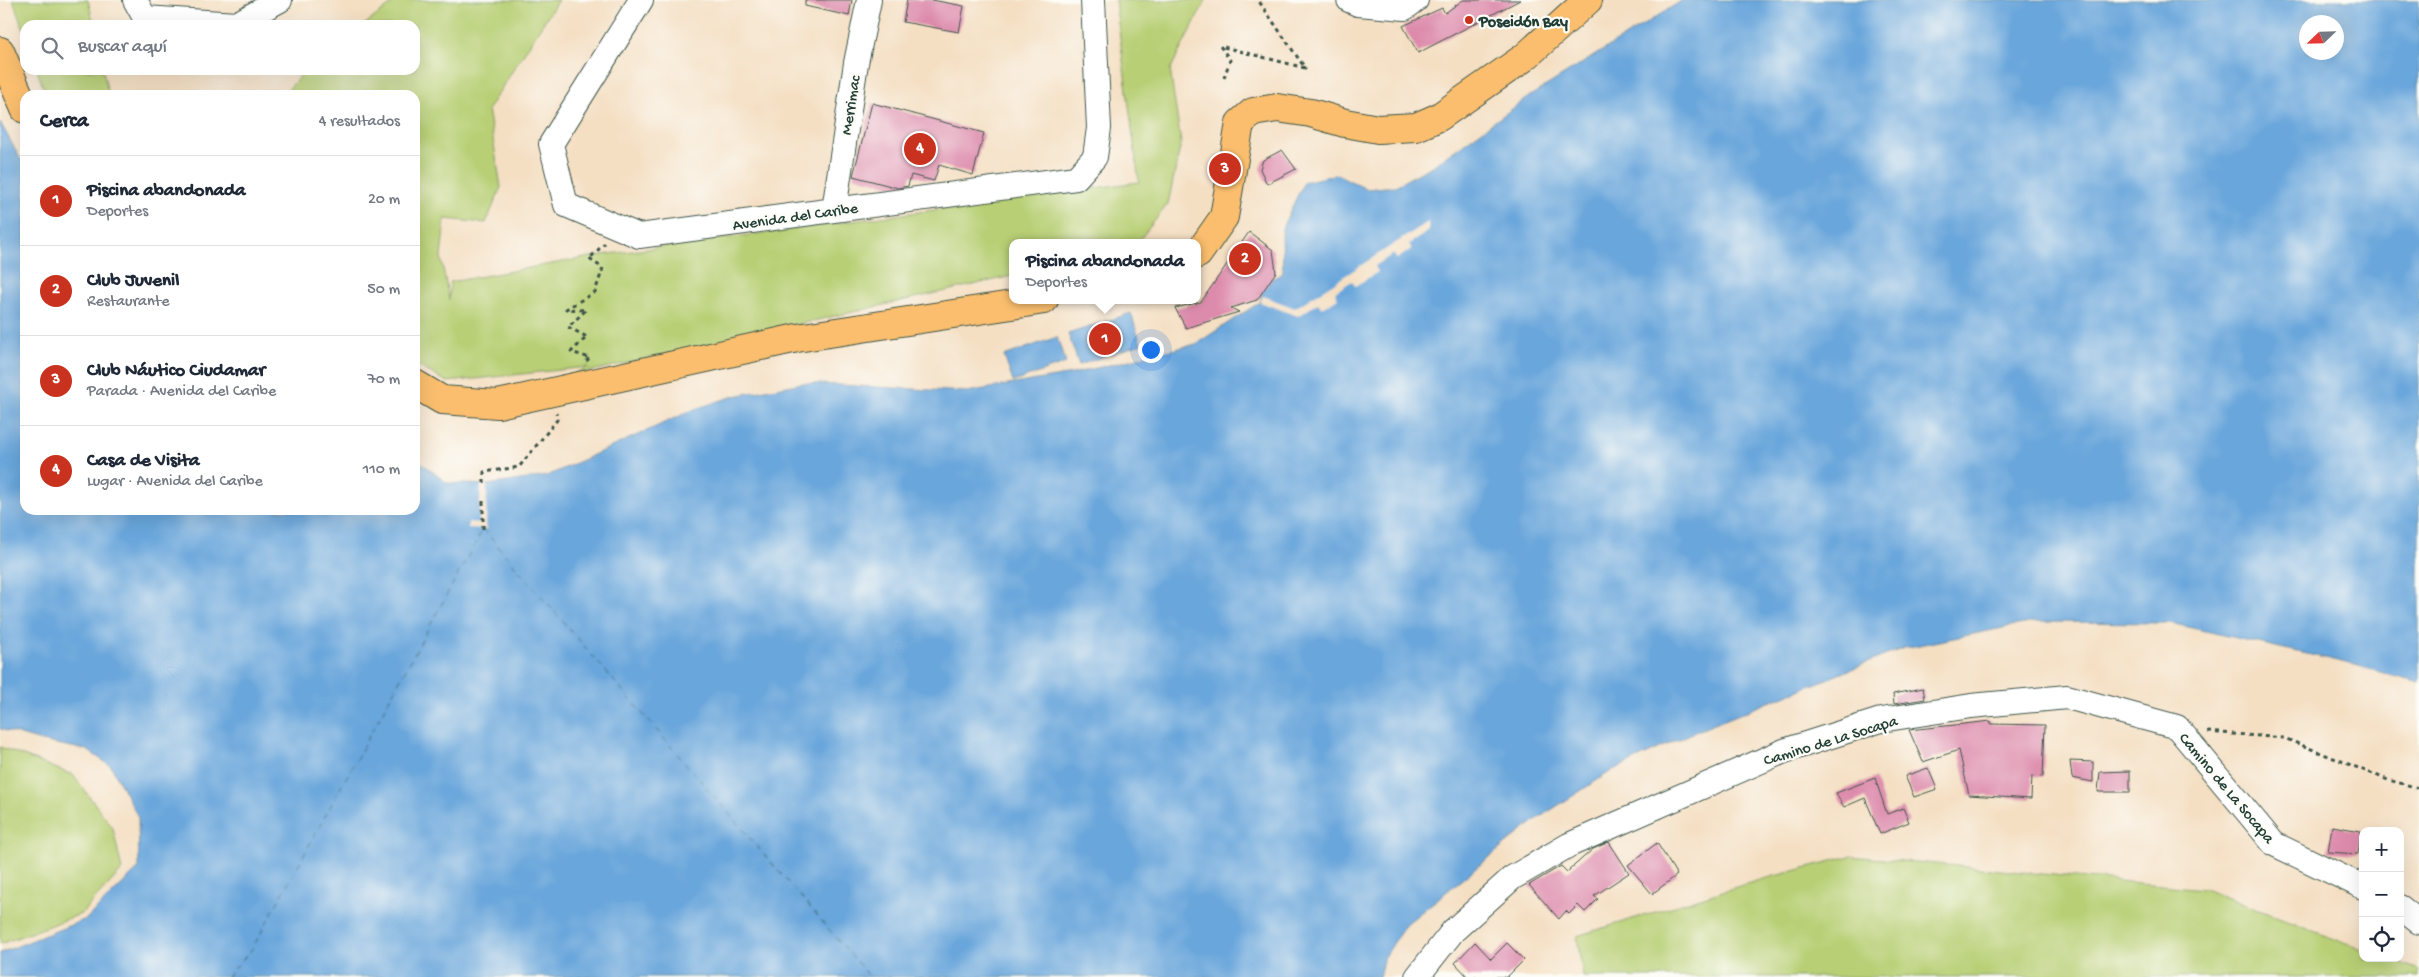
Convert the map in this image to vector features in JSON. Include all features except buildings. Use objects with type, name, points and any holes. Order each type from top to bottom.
[{"type":"main road","points":[[1201,250],[1224,216],[1240,124],[1253,112],[1276,108],[1311,113],[1345,123],[1378,128],[1416,127],[1439,117],[1526,57],[1588,0]]},
{"type":"main road","points":[[0,51],[20,97]]},
{"type":"main road","points":[[420,387],[442,400],[498,404],[797,338],[1018,304]]},
{"type":"street","points":[[120,0],[140,9],[210,20]]},
{"type":"street","points":[[243,20],[280,0]]},
{"type":"street","name":"Avenida del Caribe","points":[[641,0],[550,144],[566,205],[639,236],[1076,178],[1094,157],[1099,128],[1093,0]]},
{"type":"street","name":"Merrimac","points":[[834,210],[856,62],[869,0]]},
{"type":"street","points":[[1349,0],[1358,4],[1406,8],[1416,0]]},
{"type":"street","name":"Camino de La Socapa","points":[[1417,977],[1454,931],[1512,878],[1569,845],[1784,751],[1881,720],[1971,706],[2067,697],[2178,727],[2274,844],[2359,885]]},
{"type":"street","points":[[2404,909],[2419,922]]},
{"type":"path","points":[[1224,78],[1230,60],[1220,46],[1305,68],[1258,0]]},
{"type":"path","points":[[583,364],[590,358],[571,352],[587,337],[568,327],[586,310],[566,309],[594,292],[602,268],[589,259]]},
{"type":"path","points":[[484,483],[484,472],[518,467],[557,420]]},
{"type":"path","points":[[483,529],[484,500]]},
{"type":"path","points":[[2178,727],[2218,734],[2284,738],[2388,780],[2419,788]]},
{"type":"green space","points":[[13,0],[88,0],[93,20],[20,20]]},
{"type":"green space","points":[[397,0],[558,0],[488,109],[501,187],[486,223],[445,219],[441,257],[449,300],[450,282],[602,255],[1139,182],[1115,0],[1206,0],[1170,70],[1181,143],[1168,204],[1140,239],[1009,239],[1009,277],[570,376],[588,367],[447,382],[420,367],[420,90],[288,90],[301,75],[420,75],[420,20],[371,20]]},
{"type":"green space","points":[[39,75],[104,75],[108,90],[44,90]]},
{"type":"green space","points":[[0,747],[73,775],[113,828],[122,870],[81,914],[0,944]]},
{"type":"green space","points":[[1850,856],[2204,889],[2359,948],[2359,962],[2395,962],[2419,971],[2419,977],[1583,977],[1577,936],[1756,881]]},
{"type":"water","points":[[1683,0],[2419,0],[2419,683],[2355,665],[2170,623],[2033,622],[1904,648],[1697,731],[1613,770],[1537,819],[1405,925],[1383,960],[1379,977],[0,977],[0,953],[86,919],[139,868],[138,817],[111,766],[87,750],[41,741],[0,729],[0,122],[20,158],[20,515],[420,515],[420,462],[447,483],[487,485],[547,476],[695,409],[734,396],[803,383],[967,392],[1072,374],[1196,344],[1260,302],[1264,283],[1283,273],[1282,228],[1304,182],[1337,174],[1366,189],[1395,186],[1434,165],[1530,96]]},
{"type":"water","points":[[1131,313],[1141,344],[1079,365],[1068,334]]},
{"type":"water","points":[[1057,337],[1066,363],[1013,382],[1004,356]]},
{"type":"pier","points":[[1428,222],[1429,231],[1409,244],[1412,249],[1397,259],[1393,254],[1375,266],[1378,272],[1355,286],[1352,281],[1335,292],[1338,298],[1322,308],[1318,303],[1298,316],[1260,302],[1263,296],[1295,308]]},
{"type":"pier","points":[[481,485],[487,485],[486,529],[468,528],[468,522],[479,523]]},
{"type":"ferry route","points":[[227,977],[252,949],[483,529],[870,977]]},
{"type":"place","name":"Poseidón Bay","points":[[1469,20]]},
{"type":"place","name":"Casa de Visita","points":[[920,149]]},
{"type":"place","name":"Club Náutico Ciudamar","points":[[1225,169]]},
{"type":"place","name":"Club Juvenil","points":[[1245,259]]},
{"type":"place","name":"Piscina abandonada","points":[[1105,339]]}]
